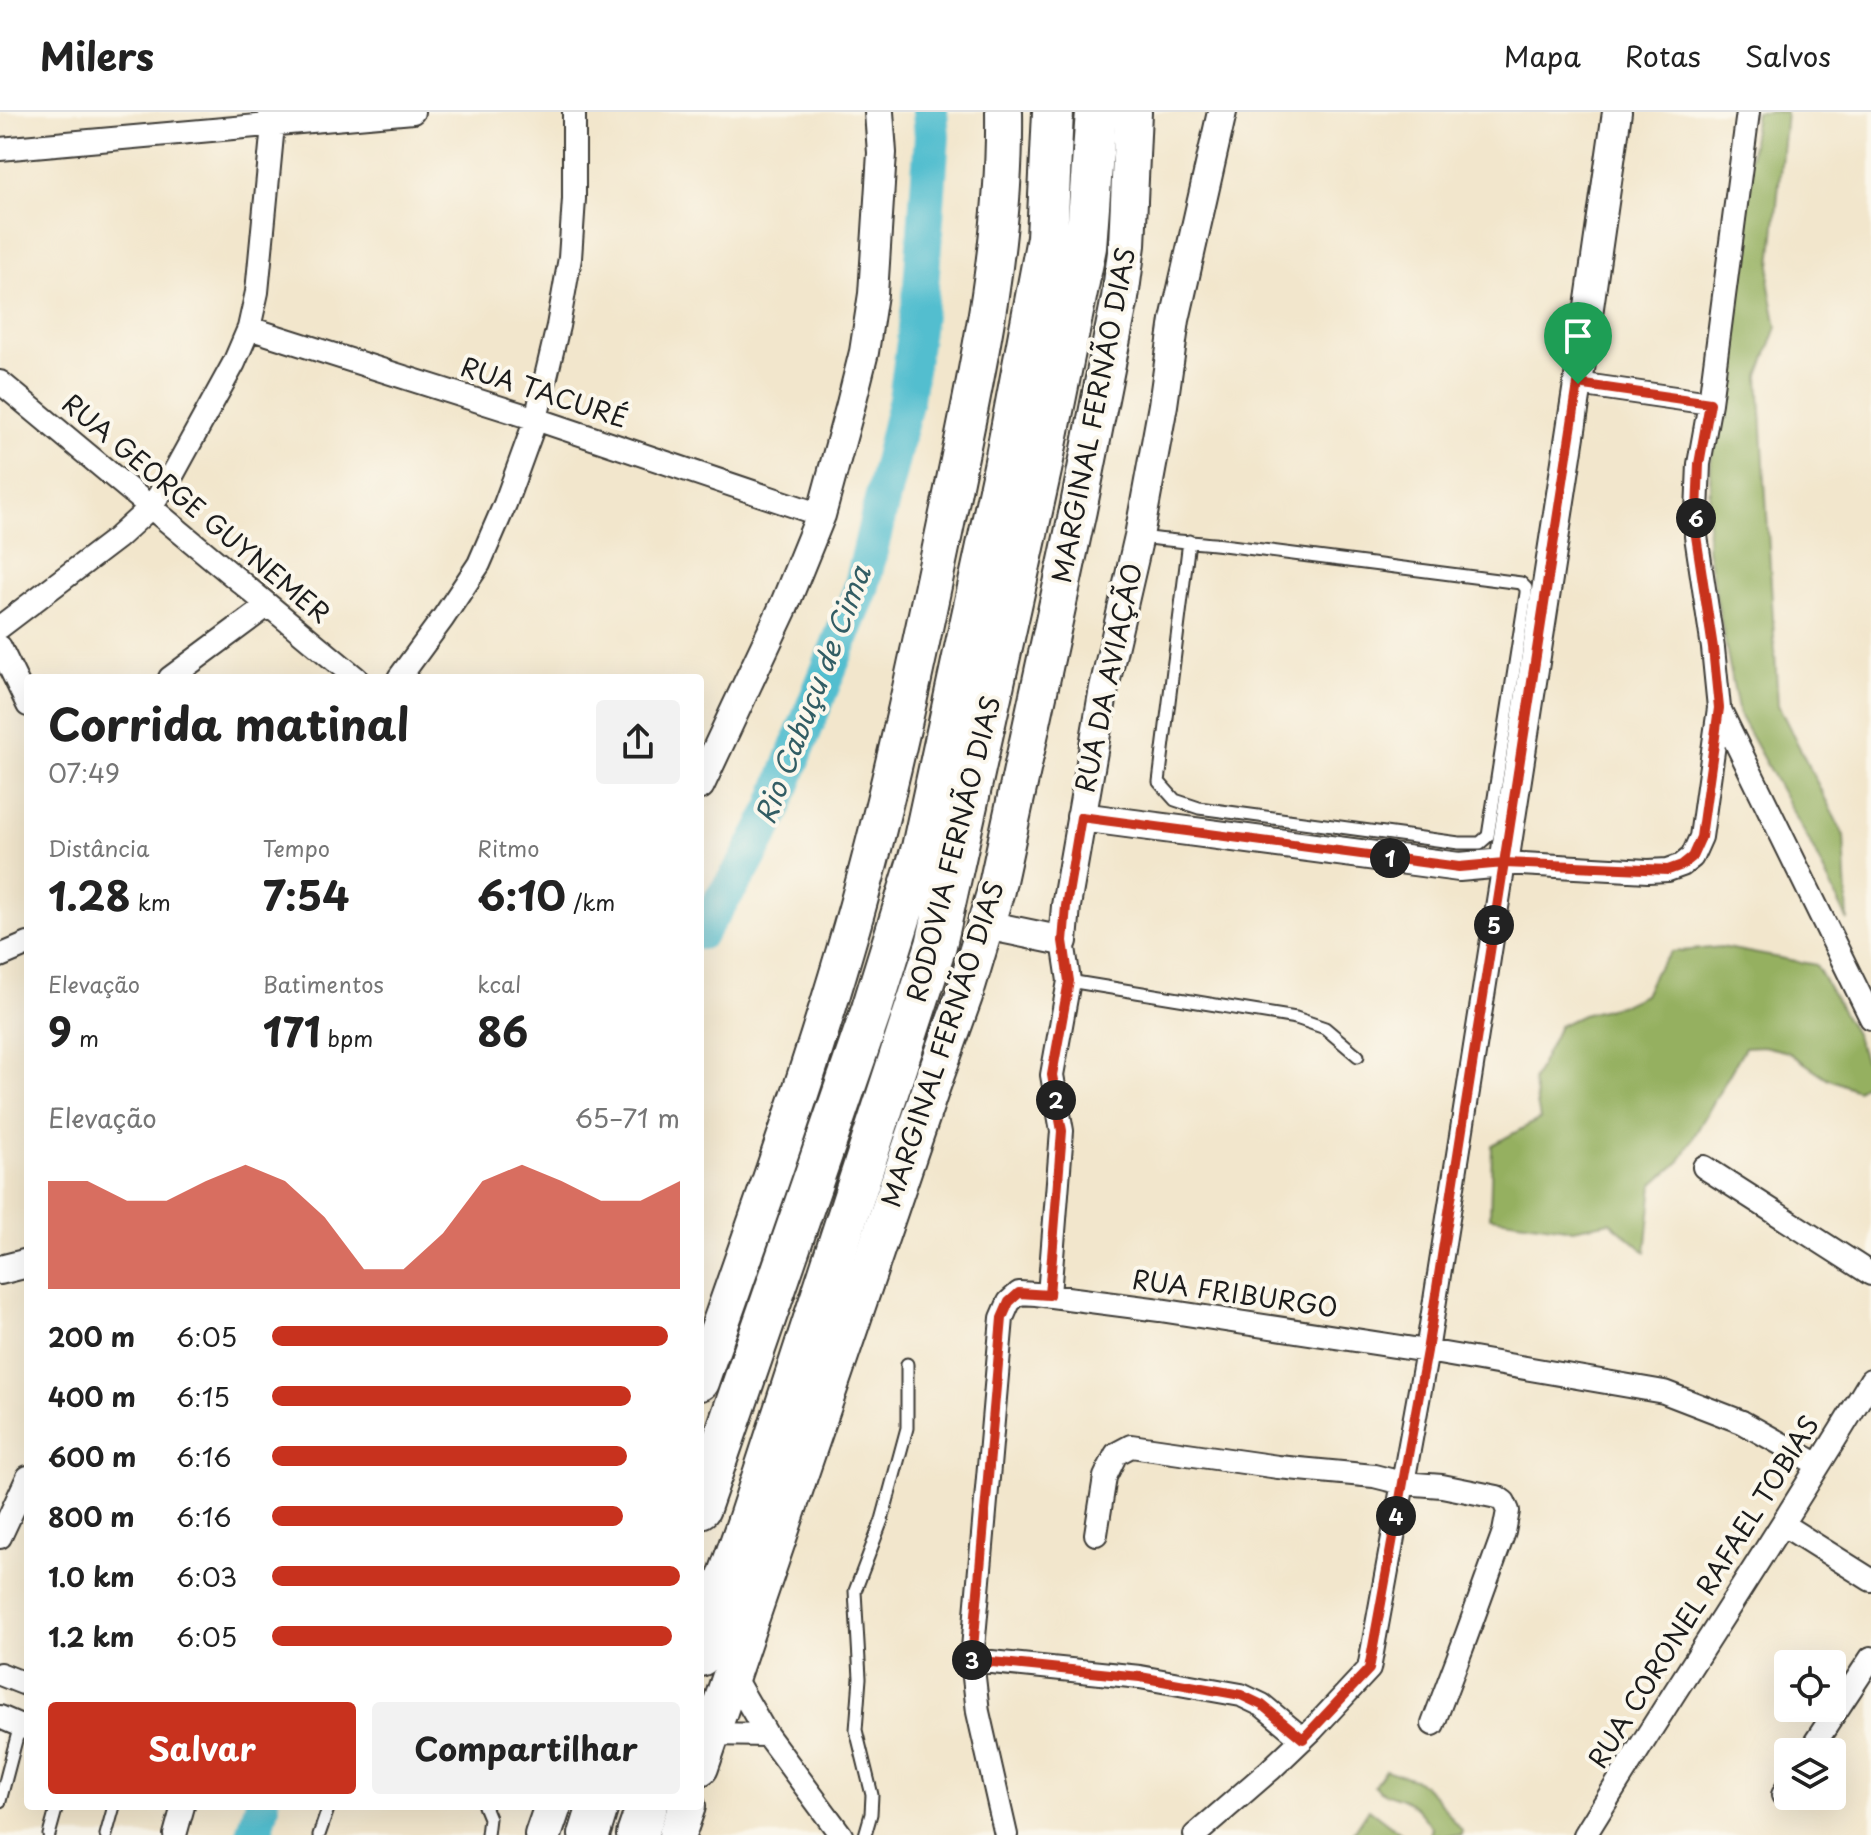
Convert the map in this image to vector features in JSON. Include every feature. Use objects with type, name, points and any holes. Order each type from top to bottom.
[{"type":"highway","points":[[704,1365],[781,1149],[839,968],[902,727],[932,594],[988,309],[999,219],[1004,112]]},
{"type":"highway","name":"RODOVIA FERNÃO DIAS","points":[[704,1496],[872,1009],[922,848],[1004,467],[1047,238],[1053,112]]},
{"type":"highway","name":"RODOVIA FERNÃO DIAS","points":[[716,1665],[752,1509],[936,945],[1041,470],[1086,247],[1096,112]]},
{"type":"highway","name":"MARGINAL FERNÃO DIAS","points":[[706,1750],[716,1665],[964,996],[986,925],[1075,525],[1120,298],[1127,245],[1133,112]]},
{"type":"highway","points":[[543,1835],[552,1810]]},
{"type":"highway","points":[[589,1835],[597,1810]]},
{"type":"highway","points":[[637,1835],[646,1810]]},
{"type":"highway","points":[[677,1835],[686,1810]]},
{"type":"street","points":[[0,149],[271,118],[413,112]]},
{"type":"street","points":[[402,674],[479,564],[536,419],[570,258],[574,112]]},
{"type":"street","points":[[704,776],[784,606],[821,515],[864,352],[873,294],[881,176],[879,112]]},
{"type":"street","name":"RUA DA AVIAÇÃO","points":[[1042,1295],[1062,1131],[1052,1075],[1069,981],[1063,941],[1066,906],[1104,688],[1139,536],[1175,320],[1222,112]]},
{"type":"street","points":[[1195,1835],[1303,1739],[1369,1669],[1427,1351],[1578,384],[1617,112]]},
{"type":"street","points":[[1081,817],[1459,867],[1504,863],[1648,871],[1668,870],[1692,857],[1701,837],[1719,708],[1696,536],[1699,464],[1710,403],[1748,112]]},
{"type":"street","points":[[0,627],[117,538],[151,507],[227,377],[249,328],[257,292],[271,118]]},
{"type":"street","name":"RUA TACURÉ","points":[[249,328],[536,419],[821,515]]},
{"type":"street","name":"RUA GEORGE GUYNEMER","points":[[0,382],[351,674]]},
{"type":"street","points":[[1578,384],[1710,403]]},
{"type":"street","points":[[175,674],[267,606]]},
{"type":"street","points":[[0,647],[24,697]]},
{"type":"street","points":[[1719,708],[1871,1018]]},
{"type":"street","points":[[986,925],[1063,941]]},
{"type":"street","points":[[0,956],[24,946]]},
{"type":"street","points":[[1704,1167],[1871,1274]]},
{"type":"street","points":[[0,1270],[24,1264]]},
{"type":"street","points":[[1006,1835],[978,1712],[972,1660],[1002,1318],[1009,1302],[1019,1293],[1042,1295]]},
{"type":"street","name":"RUA FRIBURGO","points":[[1042,1295],[1427,1351],[1664,1392],[1742,1422],[1819,1465]]},
{"type":"street","name":"RUA CORONEL RAFAEL TOBIAS","points":[[1585,1835],[1870,1382]]},
{"type":"street","points":[[1096,1534],[1105,1477],[1116,1454],[1131,1446],[1278,1467],[1374,1476],[1497,1497],[1504,1502],[1508,1511],[1498,1551],[1433,1724]]},
{"type":"street","points":[[0,1537],[24,1486]]},
{"type":"street","points":[[1782,1524],[1871,1580]]},
{"type":"street","points":[[1818,1738],[1871,1658]]},
{"type":"street","points":[[972,1660],[1140,1677],[1241,1695],[1262,1705],[1303,1739]]},
{"type":"street","points":[[716,1665],[841,1835]]},
{"type":"street","points":[[0,1674],[24,1683]]},
{"type":"street","points":[[706,1750],[767,1735]]},
{"type":"street","points":[[175,1835],[182,1810]]},
{"type":"lane","points":[[1139,536],[1189,541],[1521,583],[1526,593],[1488,836],[1480,843],[1459,843],[1199,808],[1175,800],[1159,782],[1189,541]]},
{"type":"lane","points":[[1069,981],[1296,1018],[1325,1028],[1358,1056]]},
{"type":"lane","points":[[865,1835],[872,1795],[856,1730],[860,1678],[855,1591],[882,1520],[907,1428],[907,1364]]},
{"type":"lane","points":[[0,1801],[16,1724]]},
{"type":"lane","points":[[49,1835],[56,1810]]},
{"type":"lane","points":[[106,1835],[113,1810]]},
{"type":"lane","points":[[319,1835],[328,1810]]},
{"type":"lane","points":[[486,1810],[489,1818],[487,1835]]},
{"type":"green space","points":[[1756,112],[1786,112],[1769,286],[1777,327],[1759,376],[1778,705],[1844,836],[1848,921],[1808,839],[1739,715],[1707,549],[1711,461]]},
{"type":"green space","points":[[1721,947],[1816,965],[1856,1036],[1871,1080],[1857,1090],[1827,1078],[1788,1052],[1763,1046],[1745,1047],[1680,1161],[1653,1185],[1646,1252],[1610,1222],[1573,1229],[1490,1217],[1492,1145],[1540,1119],[1533,1081],[1559,1026],[1582,1015],[1625,1004],[1644,995],[1654,973],[1671,952]]},
{"type":"green space","points":[[1385,1770],[1417,1780],[1435,1796],[1462,1835],[1430,1835],[1432,1827],[1412,1805],[1374,1786]]},
{"type":"green space","points":[[1369,1809],[1403,1835],[1352,1835]]},
{"type":"waterway","name":"Rio Cabuçu de Cima","points":[[704,926],[743,868],[774,810],[861,589],[906,399],[920,300],[932,136],[930,112]]},
{"type":"waterway","name":"Rio Cabuçu de Cima","points":[[254,1835],[261,1810]]},
{"type":"route","points":[[1578,384],[1504,863],[1459,867],[1081,817],[1063,941],[1069,981],[1052,1075],[1062,1131],[1049,1295],[1019,1293],[1009,1302],[1002,1318],[972,1660],[1140,1677],[1241,1695],[1262,1705],[1303,1739],[1369,1669],[1427,1351],[1504,863],[1668,870],[1692,857],[1701,837],[1719,708],[1696,536],[1699,464],[1710,403],[1578,384]]}]
